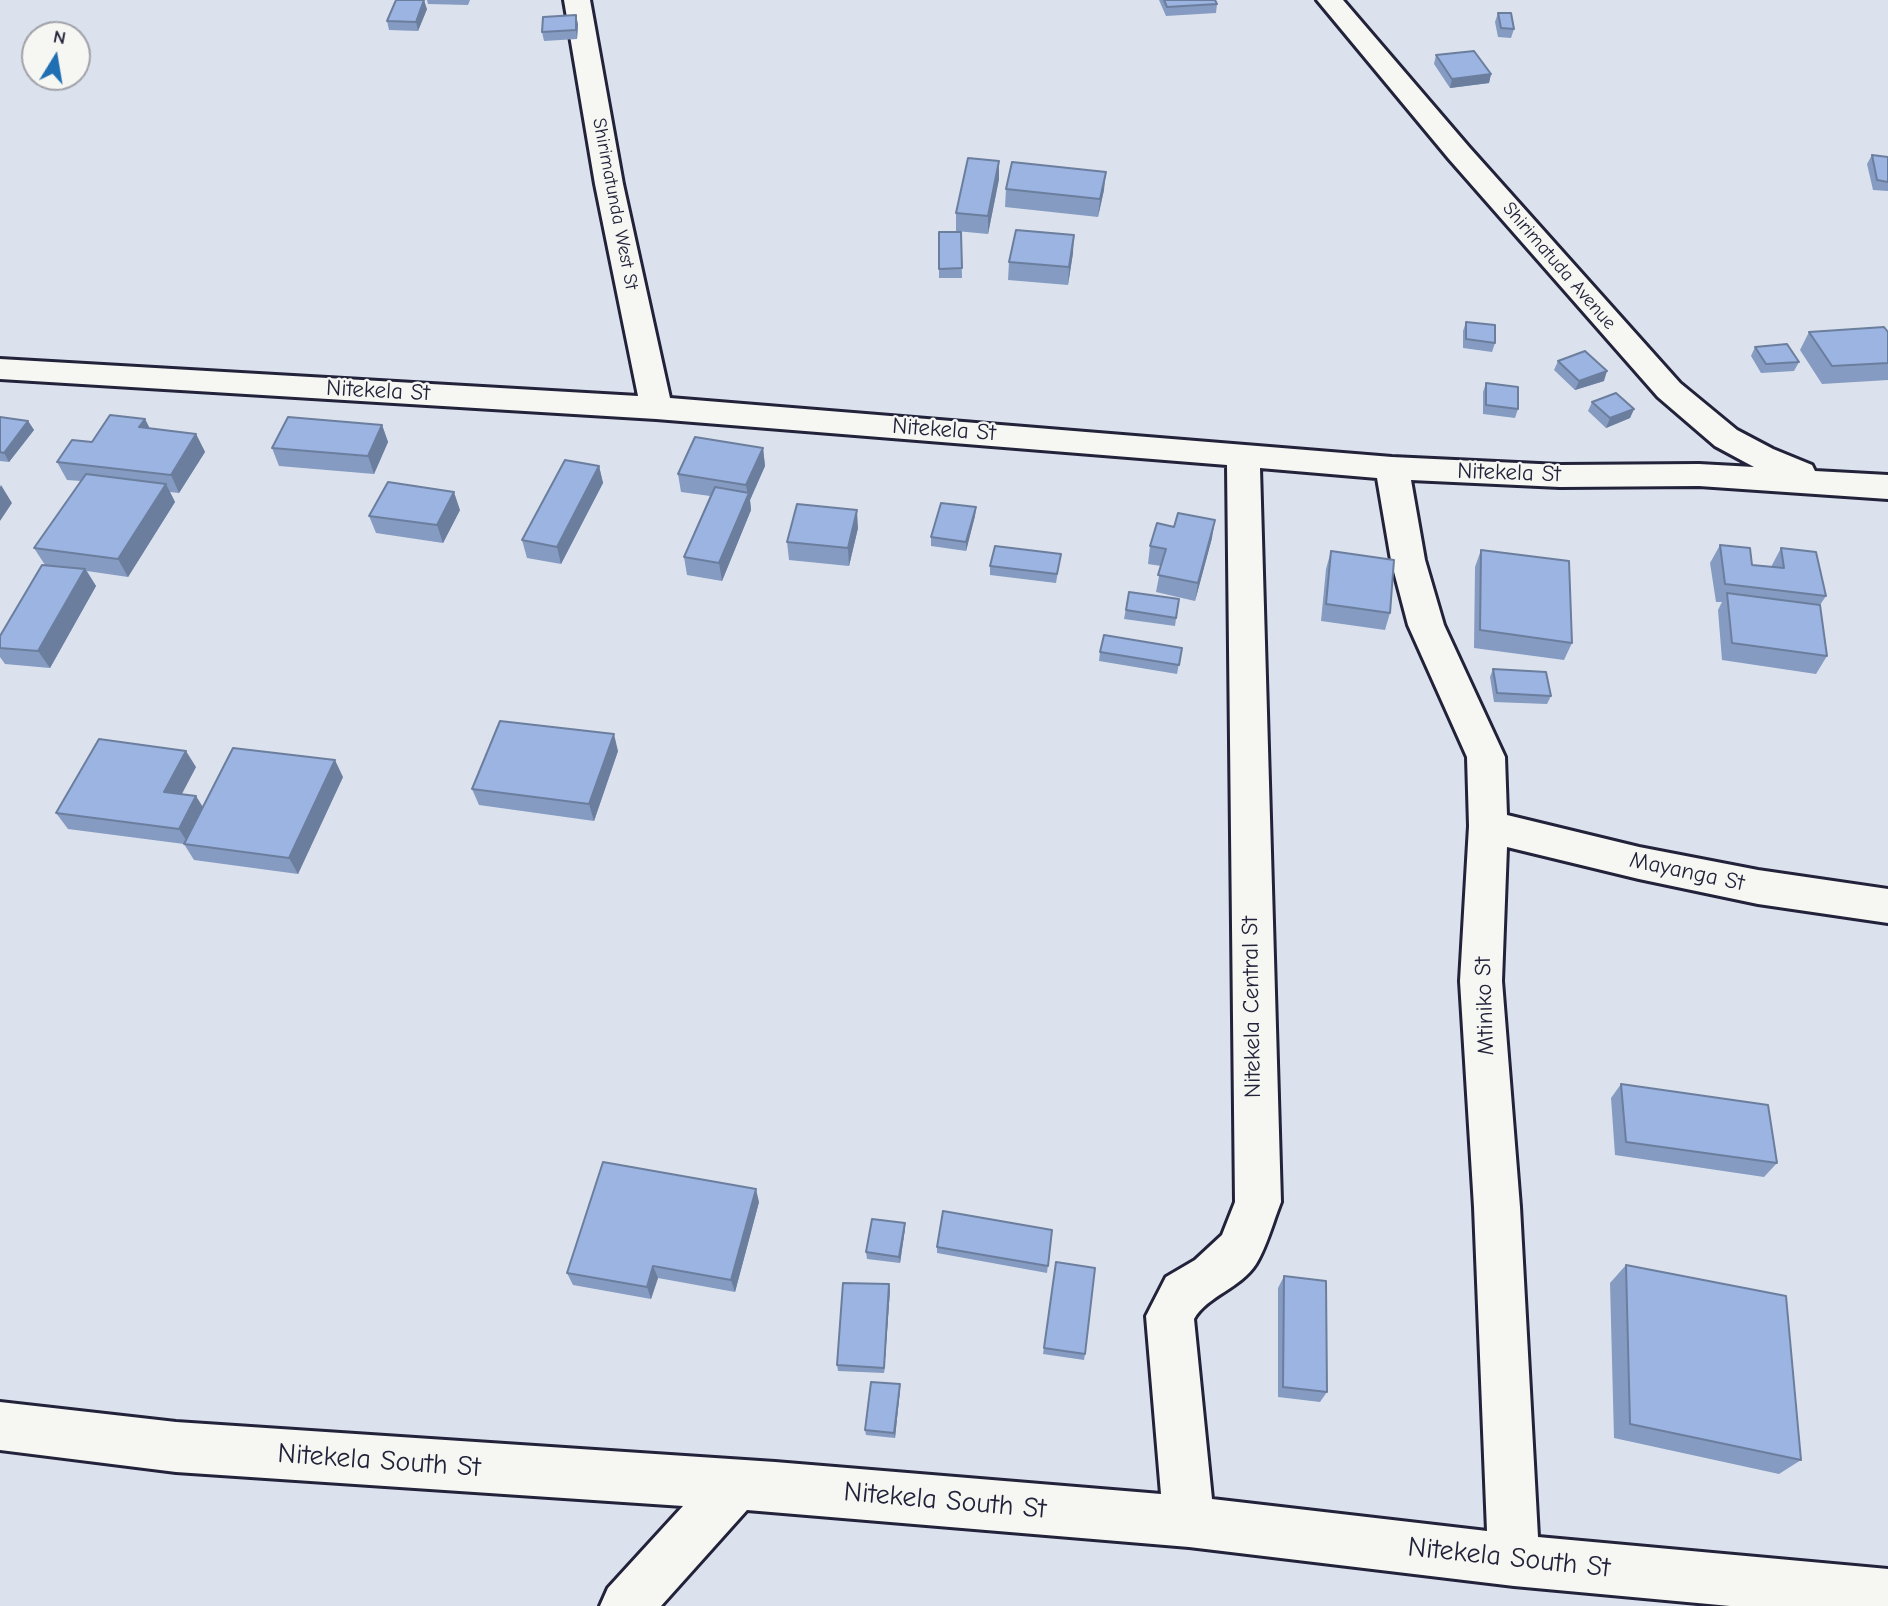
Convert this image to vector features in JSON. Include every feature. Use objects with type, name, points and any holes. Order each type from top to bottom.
[{"type":"street","name":"Shirimatunda West St","points":[[577,0],[610,184],[656,408]]},
{"type":"street","name":"Shirimatuda Avenue","points":[[1330,0],[1468,164],[1669,390],[1726,439],[1826,484]]},
{"type":"street","name":"Nitekela St","points":[[0,369],[656,408],[1392,468],[1560,476],[1699,475],[1888,487]]},
{"type":"street","name":"Nitekela Central St","points":[[1189,1522],[1170,1316],[1183,1293],[1211,1276],[1239,1250],[1258,1202],[1249,879],[1243,456]]},
{"type":"street","name":"Mtiniko St","points":[[1392,468],[1408,560],[1426,625],[1486,757],[1488,826],[1481,981],[1497,1208],[1514,1560]]},
{"type":"street","name":"Mayanga St","points":[[1488,826],[1758,887],[1888,906]]},
{"type":"street","name":"Nitekela South St","points":[[0,1426],[176,1447],[736,1485],[1189,1522],[1514,1560],[1888,1595]]},
{"type":"street","points":[[626,1606],[736,1485]]},
{"type":"building","points":[[396,0],[424,0],[416,22],[387,21]]},
{"type":"building","points":[[1164,0],[1215,0],[1217,4],[1167,7]]},
{"type":"building","points":[[1498,13],[1511,13],[1514,29],[1501,28]]},
{"type":"building","points":[[576,15],[576,30],[542,32],[543,17]]},
{"type":"building","points":[[1474,51],[1491,74],[1452,79],[1436,55]]},
{"type":"building","points":[[1872,155],[1888,157],[1888,182],[1877,180]]},
{"type":"building","points":[[968,158],[999,161],[988,216],[956,213]]},
{"type":"building","points":[[1012,162],[1106,172],[1100,199],[1006,189]]},
{"type":"building","points":[[1016,230],[1074,235],[1069,267],[1009,262]]},
{"type":"building","points":[[939,232],[961,232],[962,268],[939,269]]},
{"type":"building","points":[[1466,322],[1495,325],[1495,343],[1466,339]]},
{"type":"building","points":[[1884,327],[1888,332],[1888,363],[1832,366],[1809,332]]},
{"type":"building","points":[[1787,344],[1799,362],[1766,364],[1755,347]]},
{"type":"building","points":[[1585,351],[1607,371],[1579,381],[1558,361]]},
{"type":"building","points":[[1486,383],[1518,387],[1518,409],[1486,405]]},
{"type":"building","points":[[1616,393],[1634,409],[1610,418],[1592,402]]},
{"type":"building","points":[[110,415],[145,419],[139,427],[196,434],[171,475],[57,462],[72,440],[92,442]]},
{"type":"building","points":[[0,417],[28,421],[4,453],[0,452]]},
{"type":"building","points":[[288,417],[382,425],[368,456],[272,448]]},
{"type":"building","points":[[695,437],[763,448],[746,485],[678,474]]},
{"type":"building","points":[[565,460],[599,466],[557,547],[522,540]]},
{"type":"building","points":[[86,474],[166,484],[118,559],[34,548]]},
{"type":"building","points":[[388,482],[454,492],[437,525],[369,516]]},
{"type":"building","points":[[715,487],[749,493],[719,563],[684,557]]},
{"type":"building","points":[[941,503],[976,507],[966,542],[931,537]]},
{"type":"building","points":[[797,504],[857,510],[848,548],[787,542]]},
{"type":"building","points":[[1178,513],[1215,520],[1198,583],[1158,575],[1166,549],[1150,546],[1157,523],[1174,527]]},
{"type":"building","points":[[1720,545],[1750,548],[1752,565],[1784,568],[1781,548],[1816,552],[1826,596],[1725,584]]},
{"type":"building","points":[[995,546],[1061,554],[1057,574],[990,566]]},
{"type":"building","points":[[1481,550],[1569,561],[1572,643],[1480,630]]},
{"type":"building","points":[[1331,551],[1394,560],[1390,613],[1326,604]]},
{"type":"building","points":[[42,565],[85,569],[38,651],[0,648],[0,636]]},
{"type":"building","points":[[1129,592],[1179,599],[1176,618],[1126,610]]},
{"type":"building","points":[[1727,593],[1820,605],[1827,656],[1732,643]]},
{"type":"building","points":[[1104,635],[1182,648],[1179,665],[1100,652]]},
{"type":"building","points":[[1493,669],[1546,672],[1551,696],[1497,693]]},
{"type":"building","points":[[500,721],[614,734],[589,804],[472,789]]},
{"type":"building","points":[[99,739],[186,751],[164,792],[196,796],[179,829],[56,813]]},
{"type":"building","points":[[233,748],[335,760],[289,858],[184,844]]},
{"type":"building","points":[[1621,1084],[1768,1105],[1777,1163],[1626,1142]]},
{"type":"building","points":[[603,1162],[756,1189],[731,1280],[653,1266],[647,1287],[567,1273]]},
{"type":"building","points":[[943,1211],[1052,1230],[1048,1266],[937,1247]]},
{"type":"building","points":[[872,1219],[905,1223],[899,1257],[866,1252]]},
{"type":"building","points":[[1056,1262],[1095,1268],[1085,1354],[1044,1348]]},
{"type":"building","points":[[1626,1265],[1786,1296],[1801,1460],[1630,1424]]},
{"type":"building","points":[[1284,1276],[1326,1281],[1327,1392],[1283,1387]]},
{"type":"building","points":[[843,1283],[889,1284],[884,1368],[837,1365]]},
{"type":"building","points":[[871,1382],[900,1384],[894,1433],[865,1430]]}]
